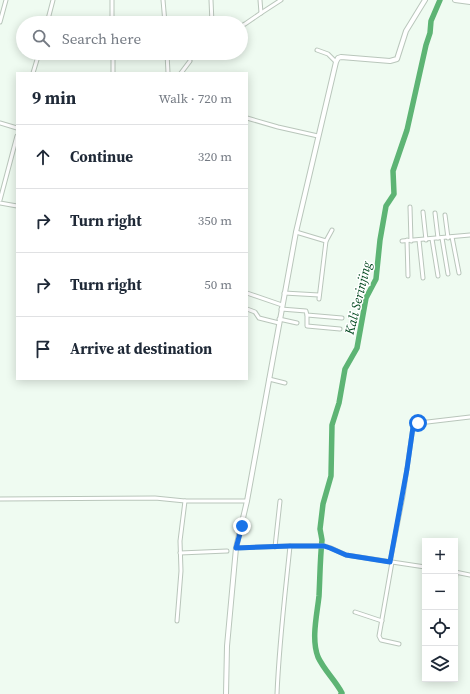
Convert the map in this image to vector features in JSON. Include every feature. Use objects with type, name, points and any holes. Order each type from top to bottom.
[{"type":"street","points":[[0,22],[6,0]]},
{"type":"street","points":[[49,16],[53,0]]},
{"type":"street","points":[[112,0],[112,16]]},
{"type":"street","points":[[163,0],[164,16]]},
{"type":"street","points":[[211,0],[212,16]]},
{"type":"street","points":[[260,0],[261,12]]},
{"type":"street","points":[[248,22],[261,12],[281,0]]},
{"type":"street","points":[[226,694],[227,640],[236,548],[247,501],[281,307],[296,232],[336,62],[341,57],[390,61],[396,60],[406,30],[425,0]]},
{"type":"street","points":[[455,0],[470,2]]},
{"type":"street","points":[[317,50],[328,54],[336,62]]},
{"type":"street","points":[[34,72],[37,60]]},
{"type":"street","points":[[113,60],[113,72]]},
{"type":"street","points":[[167,60],[168,72]]},
{"type":"street","points":[[182,72],[190,61]]},
{"type":"street","points":[[248,118],[318,136]]},
{"type":"street","points":[[0,123],[16,128]]},
{"type":"street","points":[[16,140],[0,201],[16,206]]},
{"type":"street","points":[[410,206],[411,240]]},
{"type":"street","points":[[423,212],[426,240]]},
{"type":"street","points":[[436,213],[448,274]]},
{"type":"street","points":[[445,215],[448,238]]},
{"type":"street","points":[[284,293],[319,297],[326,241],[332,230]]},
{"type":"street","points":[[296,232],[326,241]]},
{"type":"street","points":[[402,241],[470,235]]},
{"type":"street","points":[[452,237],[459,273]]},
{"type":"street","points":[[432,239],[438,276]]},
{"type":"street","points":[[406,240],[408,276]]},
{"type":"street","points":[[419,240],[423,278]]},
{"type":"street","points":[[248,293],[281,307],[306,311],[307,326],[340,328]]},
{"type":"street","points":[[248,310],[255,312],[259,318],[297,323]]},
{"type":"street","points":[[307,315],[342,318]]},
{"type":"street","points":[[269,379],[285,383]]},
{"type":"street","points":[[399,644],[380,639],[379,635],[404,490],[413,427],[418,423],[470,417]]},
{"type":"street","points":[[0,499],[155,498],[184,501],[247,501]]},
{"type":"street","points":[[178,621],[181,570],[181,529],[184,501]]},
{"type":"street","points":[[275,547],[280,501]]},
{"type":"street","points":[[277,694],[290,546]]},
{"type":"street","points":[[236,548],[324,546],[346,555],[422,567]]},
{"type":"street","points":[[180,553],[227,551]]},
{"type":"street","points":[[458,573],[470,575]]},
{"type":"street","points":[[355,612],[382,622]]},
{"type":"waterway","name":"Kali Serinjing","points":[[341,694],[342,693],[339,688],[318,657],[315,643],[322,540],[320,529],[323,504],[331,476],[332,425],[339,403],[345,369],[357,348],[366,298],[376,279],[380,240],[386,206],[394,194],[393,171],[407,130],[430,33],[431,21],[440,0]]},
{"type":"route","points":[[242,526],[236,548],[324,546],[344,555],[390,562],[413,427],[418,423]]}]
